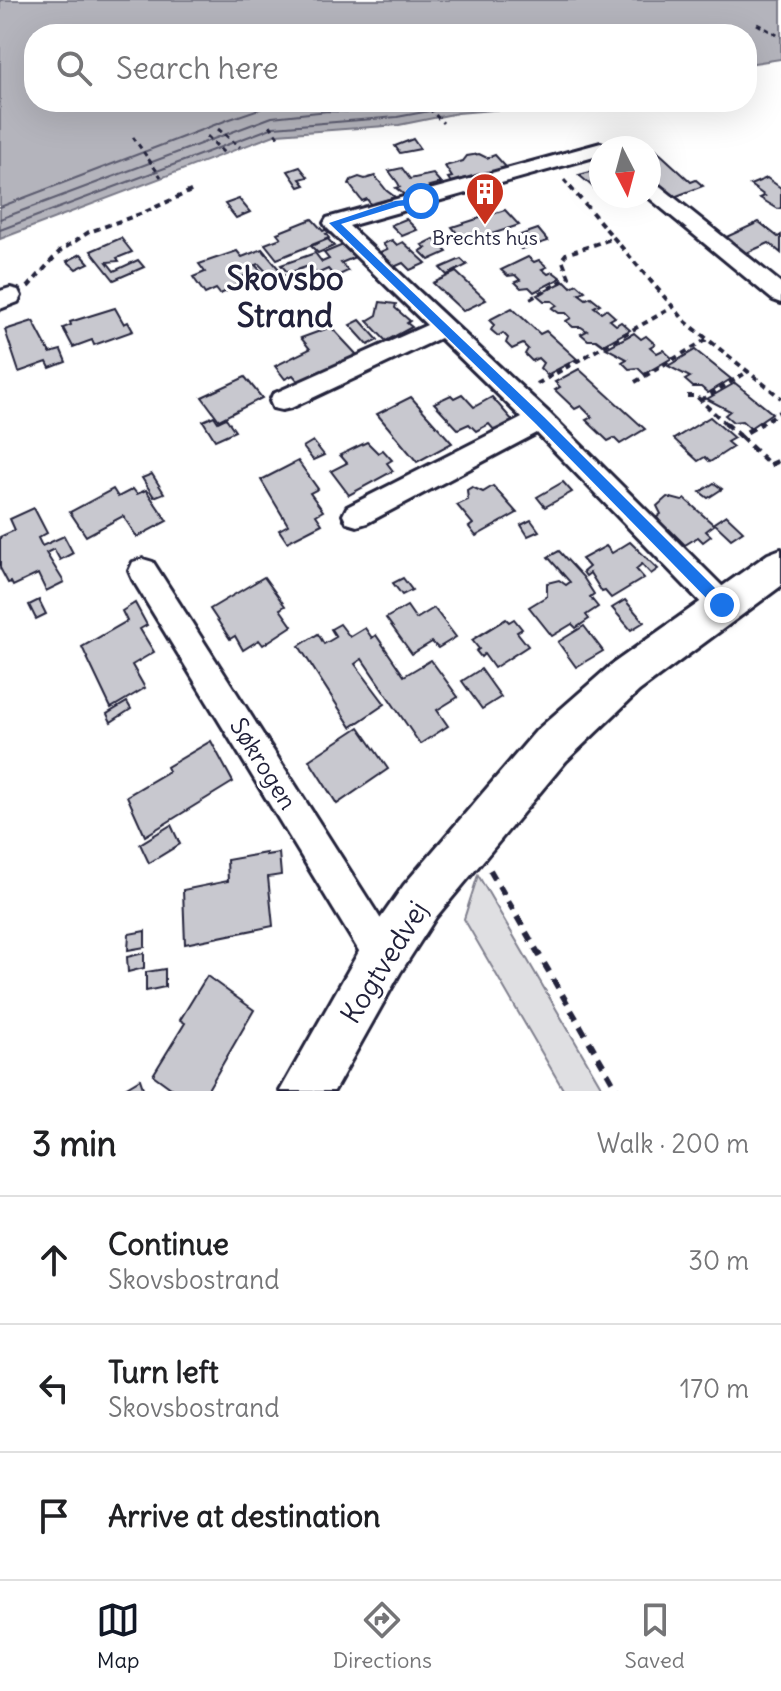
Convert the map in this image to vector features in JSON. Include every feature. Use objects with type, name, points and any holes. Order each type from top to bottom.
[{"type":"street","points":[[589,149],[551,164],[421,201],[398,203],[334,223],[540,420],[722,605]]},
{"type":"street","points":[[661,197],[781,295]]},
{"type":"street","points":[[282,401],[444,327]]},
{"type":"street","points":[[357,515],[540,420]]},
{"type":"street","name":"Kogtvedvej","points":[[306,1091],[383,956],[420,901],[551,746],[625,678],[781,565]]},
{"type":"street","name":"Søkrogen","points":[[143,571],[383,956]]},
{"type":"path","points":[[757,24],[781,37]]},
{"type":"path","points":[[433,112],[443,123]]},
{"type":"path","points":[[270,125],[278,137]]},
{"type":"path","points":[[218,129],[240,147]]},
{"type":"path","points":[[207,136],[225,154]]},
{"type":"path","points":[[133,137],[161,177]]},
{"type":"path","points":[[551,164],[686,322],[781,398]]},
{"type":"path","points":[[5,298],[28,288],[60,251],[89,232],[143,213],[193,190]]},
{"type":"path","points":[[530,299],[569,277],[562,259],[566,254],[614,238]]},
{"type":"path","points":[[516,397],[673,307]]},
{"type":"path","points":[[635,382],[709,338]]},
{"type":"path","points":[[701,400],[749,371]]},
{"type":"path","points":[[687,396],[701,400],[770,465],[781,460]]},
{"type":"path","points":[[740,436],[781,411]]},
{"type":"path","points":[[473,840],[618,1091]]},
{"type":"shaded area","points":[[478,875],[604,1091],[564,1091],[464,919]]},
{"type":"water","points":[[0,0],[781,0],[781,59],[757,63],[757,24],[24,24],[24,112],[469,112],[399,125],[277,134],[0,239]]},
{"type":"building","points":[[413,139],[420,149],[400,153],[395,146]]},
{"type":"building","points":[[479,154],[487,158],[495,155],[506,167],[497,170],[502,175],[460,186],[457,182],[452,184],[448,178],[452,177],[445,166]]},
{"type":"building","points":[[661,155],[691,182],[696,180],[703,186],[674,197],[661,186]]},
{"type":"building","points":[[300,167],[308,177],[300,179],[305,185],[299,187],[288,171]]},
{"type":"building","points":[[402,168],[410,179],[433,174],[441,183],[429,186],[435,193],[407,197],[396,188],[400,187],[389,171]]},
{"type":"building","points":[[589,172],[589,184],[579,175]]},
{"type":"building","points":[[375,176],[395,197],[371,205],[367,199],[362,201],[349,184],[359,177]]},
{"type":"building","points":[[767,178],[781,188],[781,208],[760,198],[765,196],[750,185]]},
{"type":"building","points":[[239,199],[250,212],[236,218],[225,204]]},
{"type":"building","name":"Brechts hus","points":[[505,210],[519,225],[465,243],[452,227]]},
{"type":"building","points":[[312,219],[323,231],[327,229],[331,233],[326,234],[329,238],[277,259],[265,244],[281,238],[277,233]]},
{"type":"building","points":[[406,219],[417,230],[402,236],[391,225]]},
{"type":"building","points":[[759,222],[778,237],[781,235],[781,253],[769,243],[742,255],[722,239]]},
{"type":"building","points":[[538,229],[548,241],[521,249],[512,238]]},
{"type":"building","points":[[121,238],[132,252],[117,258],[119,261],[107,262],[114,271],[138,260],[144,267],[114,280],[91,251]]},
{"type":"building","points":[[328,239],[334,246],[318,253],[311,246]]},
{"type":"building","points":[[434,239],[447,252],[429,260],[420,251],[426,248],[422,245]]},
{"type":"building","points":[[392,240],[397,245],[403,242],[426,263],[410,270],[403,263],[394,267],[380,252],[387,249],[383,244]]},
{"type":"building","points":[[348,243],[360,255],[341,263],[348,271],[335,277],[328,269],[317,274],[309,266],[288,273],[281,265],[315,253],[322,262],[329,259],[324,253]]},
{"type":"building","points":[[262,249],[284,275],[273,279],[259,264],[255,265],[260,270],[235,280],[239,286],[220,294],[216,289],[205,294],[193,277],[205,272],[199,264],[237,251],[242,257]]},
{"type":"building","points":[[81,254],[89,263],[76,269],[67,261]]},
{"type":"building","points":[[528,257],[534,262],[539,260],[547,267],[542,269],[548,274],[553,272],[561,278],[534,292],[529,287],[521,288],[515,282],[520,280],[515,275],[508,276],[501,270]]},
{"type":"building","points":[[461,259],[467,265],[447,275],[440,268]]},
{"type":"building","points":[[456,272],[486,300],[463,311],[433,283]]},
{"type":"building","points":[[565,281],[571,287],[577,284],[585,291],[579,294],[586,299],[591,297],[600,304],[594,307],[601,312],[606,309],[615,317],[610,320],[616,325],[621,322],[630,330],[603,345],[596,340],[588,340],[581,334],[587,331],[573,327],[566,321],[571,318],[566,313],[552,308],[557,305],[537,295]]},
{"type":"building","points":[[380,302],[396,304],[395,308],[410,321],[407,323],[412,327],[386,341],[367,321],[377,315]]},
{"type":"building","points":[[115,308],[124,324],[128,322],[133,331],[94,345],[92,340],[73,347],[63,328],[71,325],[70,322]]},
{"type":"building","points":[[512,308],[540,334],[546,331],[577,359],[547,375],[540,368],[543,363],[538,358],[532,361],[525,354],[528,349],[523,344],[512,349],[503,333],[498,336],[491,330],[494,325],[489,320]]},
{"type":"building","points":[[360,320],[378,340],[368,345],[350,325]]},
{"type":"building","points":[[33,321],[50,353],[61,350],[66,362],[50,368],[47,362],[19,372],[5,330]]},
{"type":"building","points":[[331,327],[358,356],[299,382],[293,375],[285,379],[275,366],[310,349],[301,338]]},
{"type":"building","points":[[634,333],[641,339],[646,336],[655,344],[650,347],[657,353],[663,350],[672,358],[644,374],[638,368],[629,369],[622,362],[627,359],[606,348]]},
{"type":"building","points":[[695,350],[731,379],[708,393],[701,387],[693,387],[685,380],[690,377],[668,366]]},
{"type":"building","points":[[579,369],[645,429],[620,444],[614,438],[608,441],[586,420],[592,417],[581,406],[575,409],[555,390],[560,387],[555,382]]},
{"type":"building","points":[[245,377],[262,398],[219,420],[202,397]]},
{"type":"building","points":[[735,383],[772,413],[750,428],[742,421],[733,422],[725,415],[730,411],[707,399]]},
{"type":"building","points":[[462,394],[474,407],[492,397],[513,421],[495,431],[489,424],[476,431],[469,424],[458,429],[434,403],[451,395],[454,398]]},
{"type":"building","points":[[411,397],[452,443],[417,462],[377,414]]},
{"type":"building","points":[[214,416],[218,422],[226,418],[235,431],[215,440],[203,421]]},
{"type":"building","points":[[710,417],[734,438],[727,442],[733,447],[710,462],[705,457],[698,461],[674,439]]},
{"type":"building","points":[[313,441],[324,455],[313,460],[303,447]]},
{"type":"building","points":[[367,442],[378,453],[383,450],[392,460],[387,463],[393,471],[349,495],[331,471],[347,463],[340,455]]},
{"type":"building","points":[[298,461],[318,489],[310,493],[323,511],[316,515],[322,524],[287,542],[279,530],[288,525],[261,480]]},
{"type":"building","points":[[152,474],[164,493],[154,497],[142,478]]},
{"type":"building","points":[[563,482],[572,492],[545,507],[537,497]]},
{"type":"building","points":[[714,483],[722,489],[708,498],[700,492]]},
{"type":"building","points":[[493,486],[517,513],[476,536],[469,527],[473,524],[457,505],[468,500],[467,490],[472,487],[483,492]]},
{"type":"building","points":[[113,489],[118,497],[133,489],[137,494],[146,490],[167,521],[137,537],[123,516],[86,536],[70,512]]},
{"type":"building","points":[[667,497],[685,499],[714,525],[706,531],[711,536],[703,542],[698,537],[685,545],[669,529],[664,529],[657,517],[661,514],[657,506]]},
{"type":"building","points":[[34,508],[47,533],[38,538],[42,546],[64,536],[73,553],[60,560],[54,549],[46,553],[64,582],[46,591],[38,574],[13,586],[0,568],[0,537],[15,530],[10,519]]},
{"type":"building","points":[[726,515],[743,531],[731,539],[714,523]]},
{"type":"building","points":[[531,520],[539,531],[528,536],[521,525]]},
{"type":"building","points":[[630,542],[658,569],[651,574],[642,564],[636,569],[644,578],[611,598],[605,591],[602,592],[590,573],[586,576],[583,572],[589,567],[582,559],[606,546],[612,553]]},
{"type":"building","points":[[559,551],[583,577],[594,594],[590,597],[598,607],[586,615],[589,619],[576,628],[572,624],[552,636],[529,607],[547,596],[547,583],[559,580],[566,585],[570,582],[548,557]]},
{"type":"building","points":[[264,577],[285,606],[280,609],[292,626],[263,645],[259,640],[243,650],[235,636],[230,639],[210,609]]},
{"type":"building","points":[[403,578],[412,590],[402,595],[393,583]]},
{"type":"building","points":[[39,600],[46,614],[36,619],[29,605]]},
{"type":"building","points":[[625,600],[644,622],[631,630],[612,608]]},
{"type":"building","points":[[135,603],[147,625],[140,629],[154,652],[132,665],[145,688],[111,708],[82,647],[127,621],[122,611]]},
{"type":"building","points":[[407,606],[416,619],[434,608],[456,637],[438,648],[432,642],[412,654],[386,618]]},
{"type":"building","points":[[506,619],[509,622],[514,619],[522,629],[517,632],[528,646],[494,668],[484,654],[481,657],[476,651],[479,649],[472,640]]},
{"type":"building","points":[[340,624],[350,637],[365,628],[372,638],[376,635],[404,676],[431,660],[458,697],[437,710],[448,726],[420,744],[362,659],[355,664],[385,704],[351,727],[299,646],[318,634],[324,644],[336,637],[331,629]]},
{"type":"building","points":[[584,626],[603,651],[576,667],[558,642]]},
{"type":"building","points":[[481,669],[501,697],[482,709],[462,681]]},
{"type":"building","points":[[127,702],[131,709],[111,722],[107,714]]},
{"type":"building","points":[[359,727],[388,769],[337,804],[309,760]]},
{"type":"building","points":[[211,741],[233,782],[145,836],[127,796]]},
{"type":"building","points":[[171,825],[180,844],[149,863],[140,844]]},
{"type":"building","points":[[279,853],[281,875],[268,877],[273,926],[185,944],[183,890],[228,881],[227,860]]},
{"type":"building","points":[[145,931],[145,947],[128,950],[129,934]]},
{"type":"building","points":[[144,953],[144,968],[128,972],[127,957]]},
{"type":"building","points":[[165,969],[165,987],[146,991],[146,972]]},
{"type":"building","points":[[207,976],[254,1010],[207,1091],[175,1091],[153,1075],[185,1023],[180,1020]]},
{"type":"building","points":[[140,1079],[144,1091],[120,1091]]},
{"type":"place","name":"Brechts hus","points":[[485,226]]},
{"type":"district","name":"Skovsbo Strand","points":[[285,298]]},
{"type":"route","points":[[421,201],[398,203],[334,223],[540,420],[722,605]]}]
